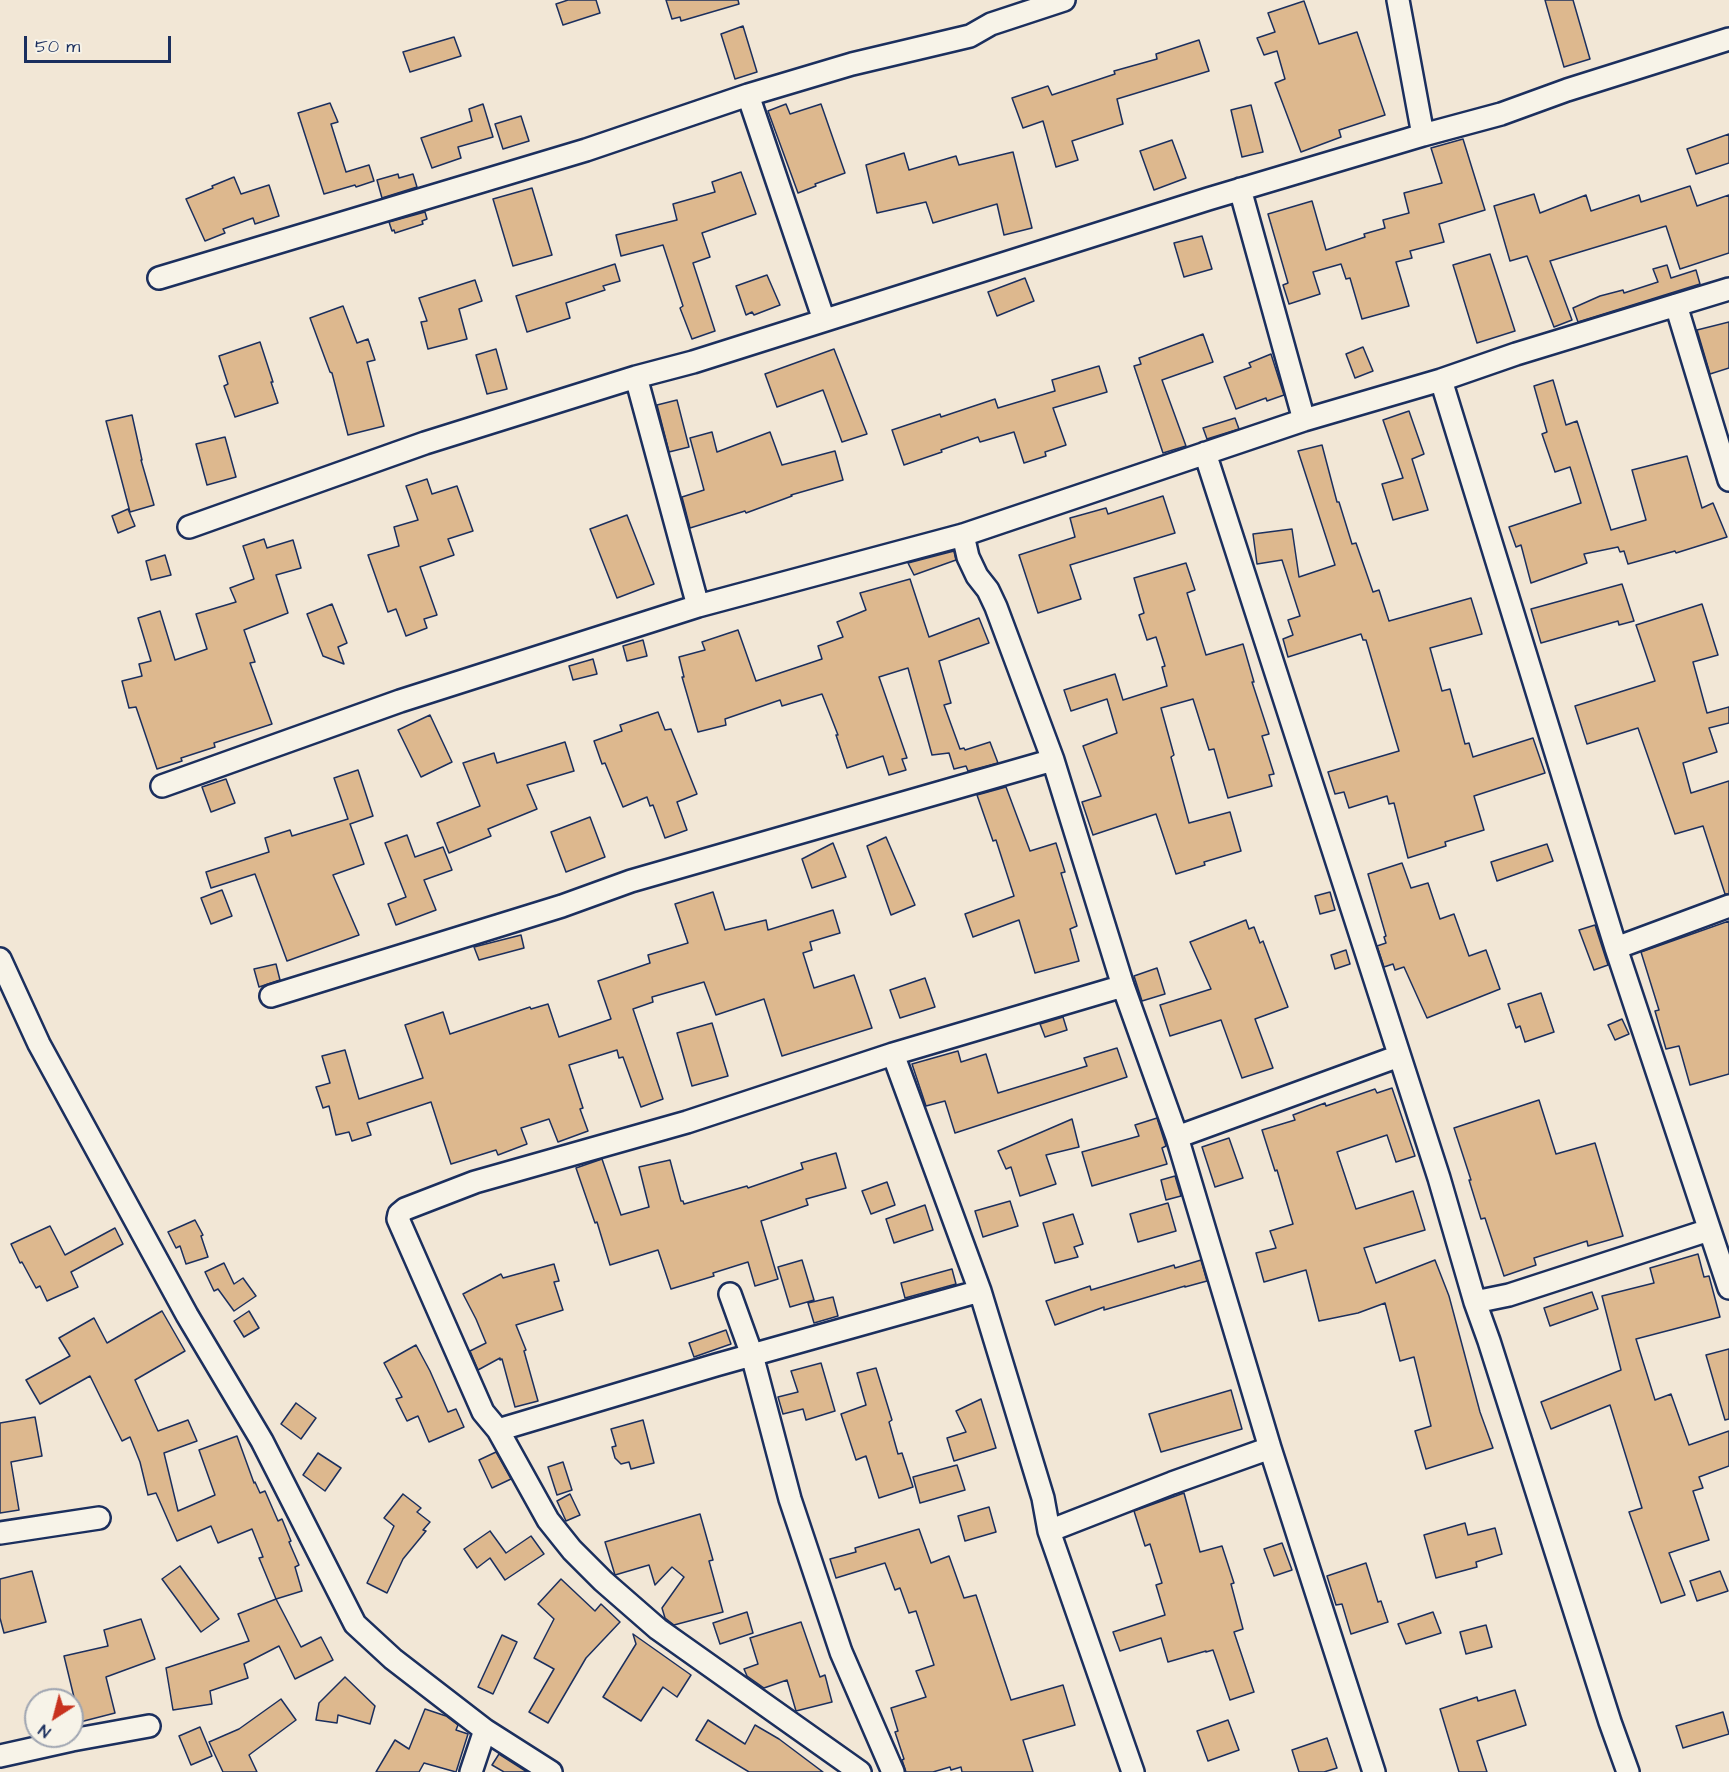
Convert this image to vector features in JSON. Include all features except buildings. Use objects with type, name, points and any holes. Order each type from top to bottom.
[{"type":"street","points":[[159,278],[586,150],[748,95],[852,64],[970,36],[991,24],[1064,0]]},
{"type":"street","points":[[1398,0],[1423,135]]},
{"type":"street","points":[[189,527],[424,443],[1240,189],[1501,114],[1566,90],[1729,39]]},
{"type":"street","points":[[748,95],[824,320]]},
{"type":"street","points":[[1240,189],[1304,420]]},
{"type":"street","points":[[162,786],[400,701],[698,606],[963,535],[1304,420],[1441,380],[1516,354],[1729,289]]},
{"type":"street","points":[[1676,305],[1729,480]]},
{"type":"street","points":[[636,377],[698,606]]},
{"type":"street","points":[[1441,380],[1617,948],[1729,1288]]},
{"type":"street","points":[[1205,453],[1438,1178],[1475,1302],[1628,1772]]},
{"type":"street","points":[[963,535],[968,557],[996,607],[1053,760],[1123,987],[1177,1137],[1270,1448],[1374,1772]]},
{"type":"street","points":[[271,996],[562,906],[631,881],[1053,760]]},
{"type":"street","points":[[1617,948],[1729,906]]},
{"type":"street","points":[[0,959],[39,1044],[187,1315],[262,1441],[355,1624],[393,1659],[485,1730],[551,1772]]},
{"type":"street","points":[[860,1772],[658,1629],[603,1581],[572,1550],[548,1520],[498,1430],[483,1412],[398,1219],[399,1214],[405,1209],[475,1182],[687,1122],[893,1054],[1123,987]]},
{"type":"street","points":[[893,1054],[980,1291],[1043,1498],[1049,1531],[1133,1772]]},
{"type":"street","points":[[1177,1137],[1399,1056]]},
{"type":"street","points":[[1475,1302],[1509,1295],[1709,1230]]},
{"type":"street","points":[[498,1430],[980,1291]]},
{"type":"street","points":[[730,1294],[752,1355],[790,1499],[838,1641],[893,1772]]},
{"type":"street","points":[[1049,1531],[1270,1448]]},
{"type":"street","points":[[0,1533],[99,1518]]},
{"type":"street","points":[[0,1756],[149,1726]]},
{"type":"street","points":[[471,1772],[485,1730]]}]
